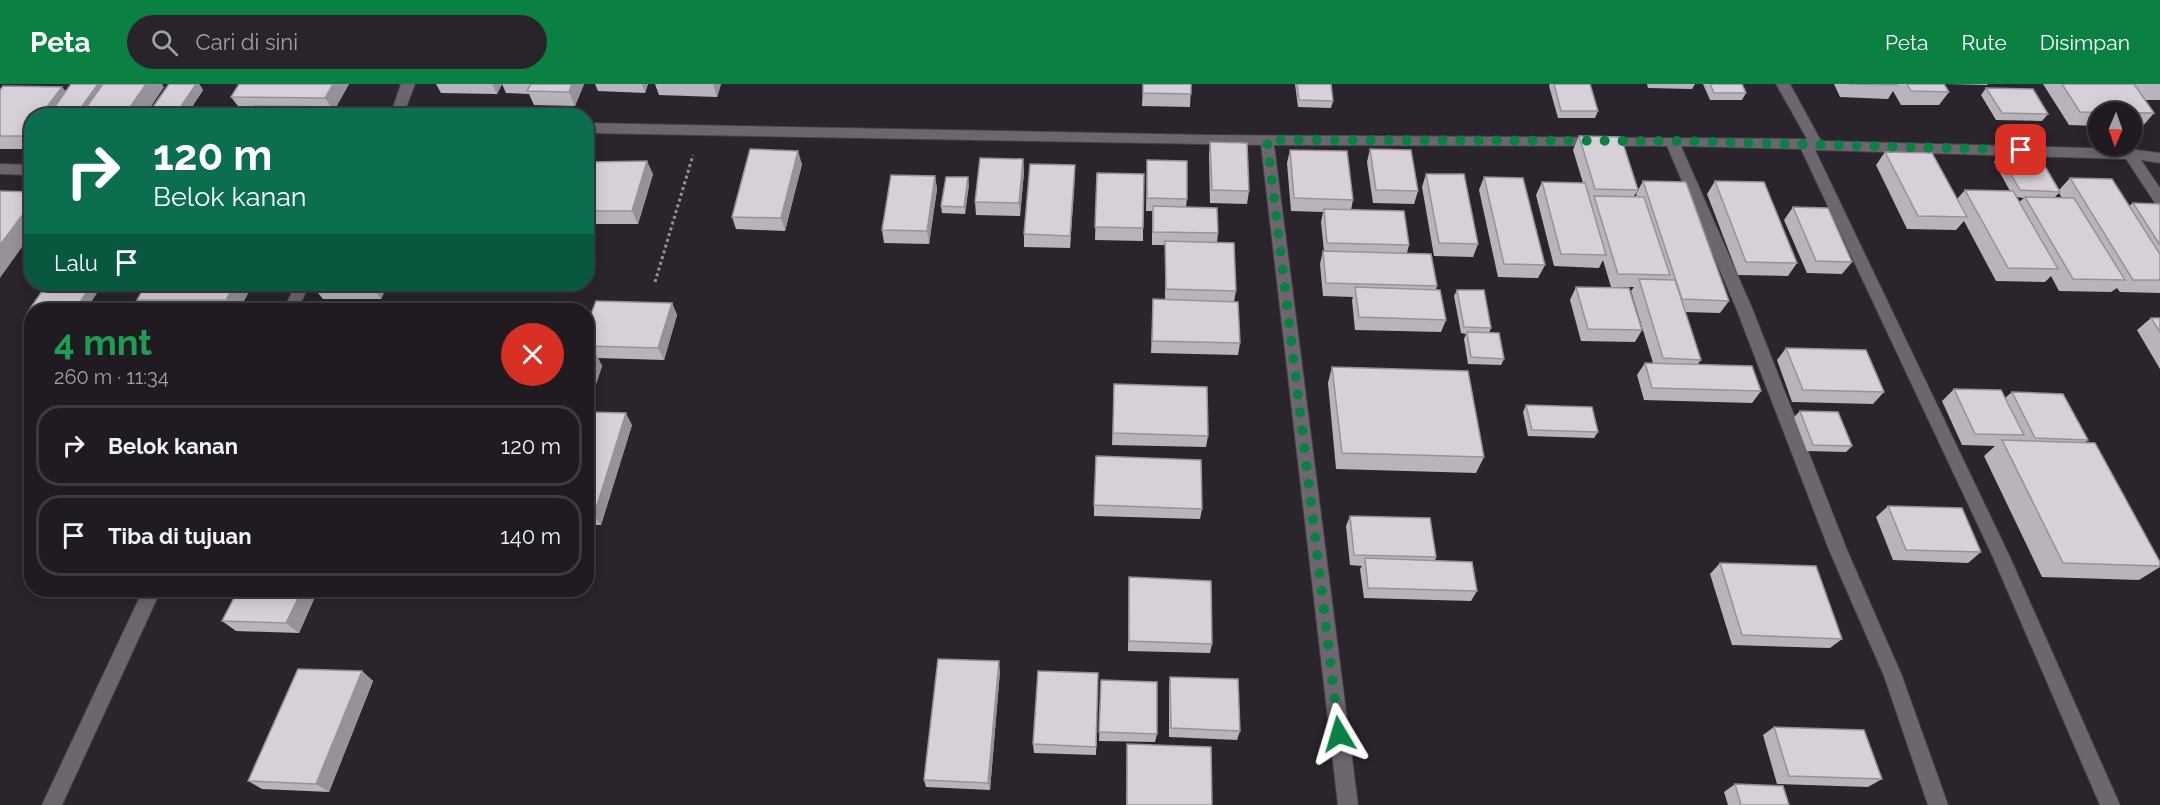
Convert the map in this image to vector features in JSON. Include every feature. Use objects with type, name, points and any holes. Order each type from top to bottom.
[{"type":"street","points":[[399,108],[408,84]]},
{"type":"street","points":[[1783,84],[2062,688],[2110,805]]},
{"type":"street","points":[[594,128],[700,132],[1267,140],[1810,143],[2088,153]]},
{"type":"street","points":[[1267,140],[1348,805]]},
{"type":"street","points":[[1672,141],[1744,308],[1838,550],[1893,676],[1938,805]]},
{"type":"street","points":[[2131,156],[2160,199]]},
{"type":"street","points":[[2142,156],[2160,158]]},
{"type":"street","points":[[0,169],[24,170]]},
{"type":"street","points":[[52,805],[149,597]]},
{"type":"path","points":[[656,282],[700,132]]},
{"type":"building","points":[[71,84],[98,84],[81,108],[54,108]]},
{"type":"building","points":[[103,84],[146,84],[130,108],[86,108]]},
{"type":"building","points":[[169,84],[196,84],[180,108],[152,108]]},
{"type":"building","points":[[239,84],[333,84],[325,98],[231,97]]},
{"type":"building","points":[[531,84],[572,84],[569,92],[527,91]]},
{"type":"building","points":[[1143,84],[1191,84],[1191,94],[1143,93]]},
{"type":"building","points":[[1297,84],[1331,84],[1333,101],[1299,100]]},
{"type":"building","points":[[1554,84],[1590,84],[1598,111],[1561,111]]},
{"type":"building","points":[[1710,84],[1742,84],[1746,93],[1714,93]]},
{"type":"building","points":[[1849,84],[1896,84],[1897,85]]},
{"type":"building","points":[[1907,84],[1944,84],[1949,92],[1911,91]]},
{"type":"building","points":[[2062,84],[2134,84],[2154,113],[2142,113],[2142,102],[2088,102],[2088,112],[2080,112]]},
{"type":"building","points":[[3,86],[62,87],[46,108],[24,108],[24,136],[0,136],[0,90]]},
{"type":"building","points":[[1986,88],[2033,89],[2048,114],[2002,113]]},
{"type":"building","points":[[254,106],[352,107],[351,108],[253,108]]},
{"type":"building","points":[[1579,136],[1621,137],[1638,190],[1595,189]]},
{"type":"building","points":[[1210,142],[1247,143],[1249,191],[1212,190]]},
{"type":"building","points":[[750,149],[798,151],[781,218],[732,217]]},
{"type":"building","points":[[1370,149],[1411,150],[1418,191],[1376,190]]},
{"type":"building","points":[[1290,150],[1347,151],[1353,200],[1294,198]]},
{"type":"building","points":[[1885,152],[1932,153],[1967,217],[1918,216]]},
{"type":"building","points":[[2000,155],[2039,156],[2060,192],[2020,190]]},
{"type":"building","points":[[980,158],[1023,159],[1019,203],[975,202]]},
{"type":"building","points":[[1147,160],[1187,161],[1187,199],[1147,198]]},
{"type":"building","points":[[647,161],[632,211],[594,211],[594,162]]},
{"type":"building","points":[[1030,164],[1075,165],[1070,236],[1024,234]]},
{"type":"building","points":[[1097,173],[1144,174],[1143,228],[1095,227]]},
{"type":"building","points":[[1426,174],[1464,174],[1478,244],[1439,243]]},
{"type":"building","points":[[891,175],[935,176],[927,231],[882,230]]},
{"type":"building","points":[[946,177],[968,177],[964,207],[941,206]]},
{"type":"building","points":[[1484,177],[1523,178],[1545,265],[1504,264]]},
{"type":"building","points":[[2070,178],[2112,179],[2160,254],[2160,280],[2133,280]]},
{"type":"building","points":[[1643,181],[1686,182],[1729,301],[1682,299]]},
{"type":"building","points":[[1715,181],[1764,182],[1797,263],[1746,262]]},
{"type":"building","points":[[1542,182],[1585,183],[1606,255],[1561,254]]},
{"type":"building","points":[[1965,190],[2013,191],[2058,269],[2008,268]]},
{"type":"building","points":[[0,191],[24,192],[24,213],[0,245]]},
{"type":"building","points":[[1594,196],[1644,197],[1670,275],[1618,274]]},
{"type":"building","points":[[2025,197],[2074,198],[2125,280],[2073,279]]},
{"type":"building","points":[[2133,203],[2160,204],[2160,245]]},
{"type":"building","points":[[1153,206],[1217,208],[1218,233],[1153,232]]},
{"type":"building","points":[[1793,207],[1828,208],[1852,262],[1816,261]]},
{"type":"building","points":[[1324,209],[1404,211],[1409,245],[1327,243]]},
{"type":"building","points":[[1165,241],[1234,243],[1236,291],[1166,289]]},
{"type":"building","points":[[1323,251],[1431,254],[1437,286],[1326,283]]},
{"type":"building","points":[[1639,279],[1675,280],[1701,360],[1663,358]]},
{"type":"building","points":[[1355,287],[1440,290],[1446,320],[1359,317]]},
{"type":"building","points":[[1576,287],[1629,288],[1642,330],[1588,329]]},
{"type":"building","points":[[1457,290],[1484,290],[1491,328],[1464,327]]},
{"type":"building","points":[[42,291],[87,291],[80,303],[34,303]]},
{"type":"building","points":[[142,291],[231,291],[226,300],[137,300]]},
{"type":"building","points":[[1153,299],[1238,302],[1240,343],[1152,341]]},
{"type":"building","points":[[596,301],[672,303],[658,348],[594,346]]},
{"type":"building","points":[[2151,318],[2160,318],[2160,332]]},
{"type":"building","points":[[1467,332],[1499,333],[1504,359],[1471,357]]},
{"type":"building","points":[[1786,348],[1866,350],[1884,392],[1803,390]]},
{"type":"building","points":[[1645,363],[1752,366],[1761,391],[1652,388]]},
{"type":"building","points":[[1332,367],[1468,371],[1484,457],[1342,453]]},
{"type":"building","points":[[1114,384],[1207,387],[1208,436],[1113,433]]},
{"type":"building","points":[[1954,389],[2001,390],[2024,435],[1975,434]]},
{"type":"building","points":[[2012,392],[2063,394],[2088,440],[2035,438]]},
{"type":"building","points":[[1526,405],[1592,407],[1598,432],[1532,430]]},
{"type":"building","points":[[1800,411],[1838,412],[1852,446],[1813,445]]},
{"type":"building","points":[[594,412],[626,413],[594,515]]},
{"type":"building","points":[[2002,440],[2095,443],[2160,562],[2160,566],[2063,563]]},
{"type":"building","points":[[1096,456],[1201,460],[1202,509],[1094,505]]},
{"type":"building","points":[[1888,506],[1962,508],[1981,552],[1906,550]]},
{"type":"building","points":[[1350,516],[1430,518],[1436,557],[1354,555]]},
{"type":"building","points":[[1365,558],[1472,562],[1477,591],[1368,588]]},
{"type":"building","points":[[1720,563],[1816,566],[1842,639],[1742,635]]},
{"type":"building","points":[[1129,577],[1211,581],[1212,644],[1129,641]]},
{"type":"building","points":[[234,597],[299,597],[286,623],[222,621]]},
{"type":"building","points":[[938,659],[999,661],[988,783],[924,780]]},
{"type":"building","points":[[298,669],[362,671],[316,784],[248,781]]},
{"type":"building","points":[[1038,671],[1098,673],[1096,747],[1033,744]]},
{"type":"building","points":[[1170,677],[1238,679],[1240,731],[1171,728]]},
{"type":"building","points":[[1101,680],[1157,682],[1157,734],[1099,732]]},
{"type":"building","points":[[1774,727],[1864,730],[1882,779],[1789,776]]},
{"type":"building","points":[[1127,744],[1211,747],[1212,805],[1127,805]]},
{"type":"building","points":[[1735,784],[1783,786],[1789,805],[1741,805]]},
{"type":"route","points":[[1339,734],[1267,140],[1672,141],[2021,150]]}]
